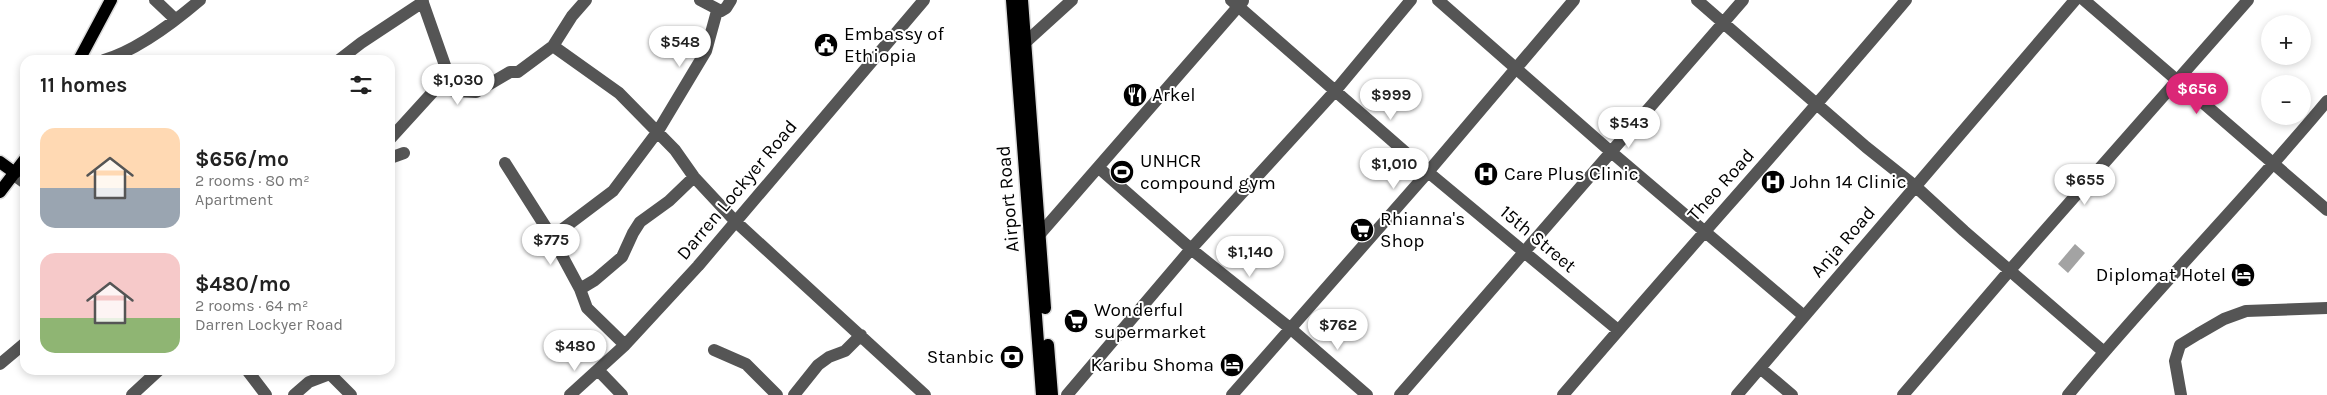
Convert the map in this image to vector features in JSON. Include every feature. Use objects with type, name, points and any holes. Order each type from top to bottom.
[{"type":"main road","points":[[82,55],[111,0]]},
{"type":"main road","name":"Airport Road","points":[[1012,0],[1039,234],[1052,395]]},
{"type":"main road","name":"Airport Road","points":[[1022,0],[1019,48],[1042,395]]},
{"type":"main road","points":[[0,162],[15,174]]},
{"type":"main road","points":[[0,192],[20,166]]},
{"type":"street","points":[[155,0],[175,19]]},
{"type":"street","points":[[115,55],[129,49],[200,0]]},
{"type":"street","points":[[345,55],[422,1],[454,91],[476,92],[510,72],[518,72],[553,46],[572,16],[586,0]]},
{"type":"street","points":[[700,0],[717,11],[724,10],[731,0]]},
{"type":"street","name":"Darren Lockyer Road","points":[[570,395],[599,371],[625,345],[698,266],[924,0]]},
{"type":"street","points":[[1019,48],[1072,0]]},
{"type":"street","points":[[1067,395],[1191,249],[1336,90],[1411,0]]},
{"type":"street","points":[[1438,0],[1610,151],[1804,316]]},
{"type":"street","points":[[1232,395],[1428,172],[1574,0]]},
{"type":"street","points":[[1697,0],[1866,147],[1915,186],[2104,352]]},
{"type":"street","points":[[1400,395],[1610,151],[1670,86],[1742,0]]},
{"type":"street","name":"Theo Road","points":[[1563,395],[1705,231],[1818,105],[1906,0]]},
{"type":"street","name":"Anja Road","points":[[1737,395],[2075,0]]},
{"type":"street","points":[[2084,0],[2327,210]]},
{"type":"street","points":[[1904,395],[2010,270],[2248,0]]},
{"type":"street","points":[[1039,234],[1099,168],[1238,2]]},
{"type":"street","name":"15th Street","points":[[1238,2],[1286,49],[1336,90],[1428,172],[1618,330]]},
{"type":"street","points":[[552,237],[613,191],[658,131],[706,51],[717,11]]},
{"type":"street","points":[[553,46],[619,93],[658,131],[675,150],[694,177],[735,221],[925,395]]},
{"type":"street","points":[[395,134],[441,83],[449,77]]},
{"type":"street","points":[[2068,395],[2104,352],[2275,164],[2327,101]]},
{"type":"street","points":[[395,156],[404,153]]},
{"type":"street","points":[[505,163],[552,237],[580,288],[587,308],[625,345]]},
{"type":"street","points":[[1099,168],[1191,249],[1291,329],[1367,395]]},
{"type":"street","points":[[15,174],[20,178]]},
{"type":"street","points":[[580,288],[594,280],[622,257],[640,222],[694,177]]},
{"type":"street","points":[[2181,395],[2175,361],[2180,345],[2198,334],[2224,319],[2246,311],[2327,308]]},
{"type":"street","points":[[794,395],[828,357],[845,351],[861,335]]},
{"type":"street","points":[[0,364],[20,346]]},
{"type":"street","points":[[714,350],[746,364],[777,395]]},
{"type":"street","points":[[1760,368],[1792,395]]},
{"type":"street","points":[[599,371],[622,395]]},
{"type":"street","points":[[132,395],[154,375]]},
{"type":"street","points":[[250,375],[266,395]]},
{"type":"street","points":[[294,395],[309,382],[324,375]]},
{"type":"street","points":[[334,375],[351,395]]},
{"type":"shaded area","points":[[2075,244],[2085,253],[2068,273],[2058,264]]},
{"type":"place","name":"Embassy of Ethiopia","points":[[826,45]]},
{"type":"place","name":"Arkel","points":[[1135,95]]},
{"type":"place","name":"UNHCR compound gym","points":[[1122,172]]},
{"type":"place","name":"Care Plus Clinic","points":[[1486,174]]},
{"type":"place","name":"John 14 Clinic","points":[[1773,182]]},
{"type":"place","name":"Rhianna's Shop","points":[[1362,230]]},
{"type":"place","name":"Diplomat Hotel","points":[[2243,275]]},
{"type":"place","name":"Wonderful supermarket","points":[[1076,321]]},
{"type":"place","name":"Stanbic","points":[[1012,357]]},
{"type":"place","name":"Karibu Shoma","points":[[1232,365]]}]
